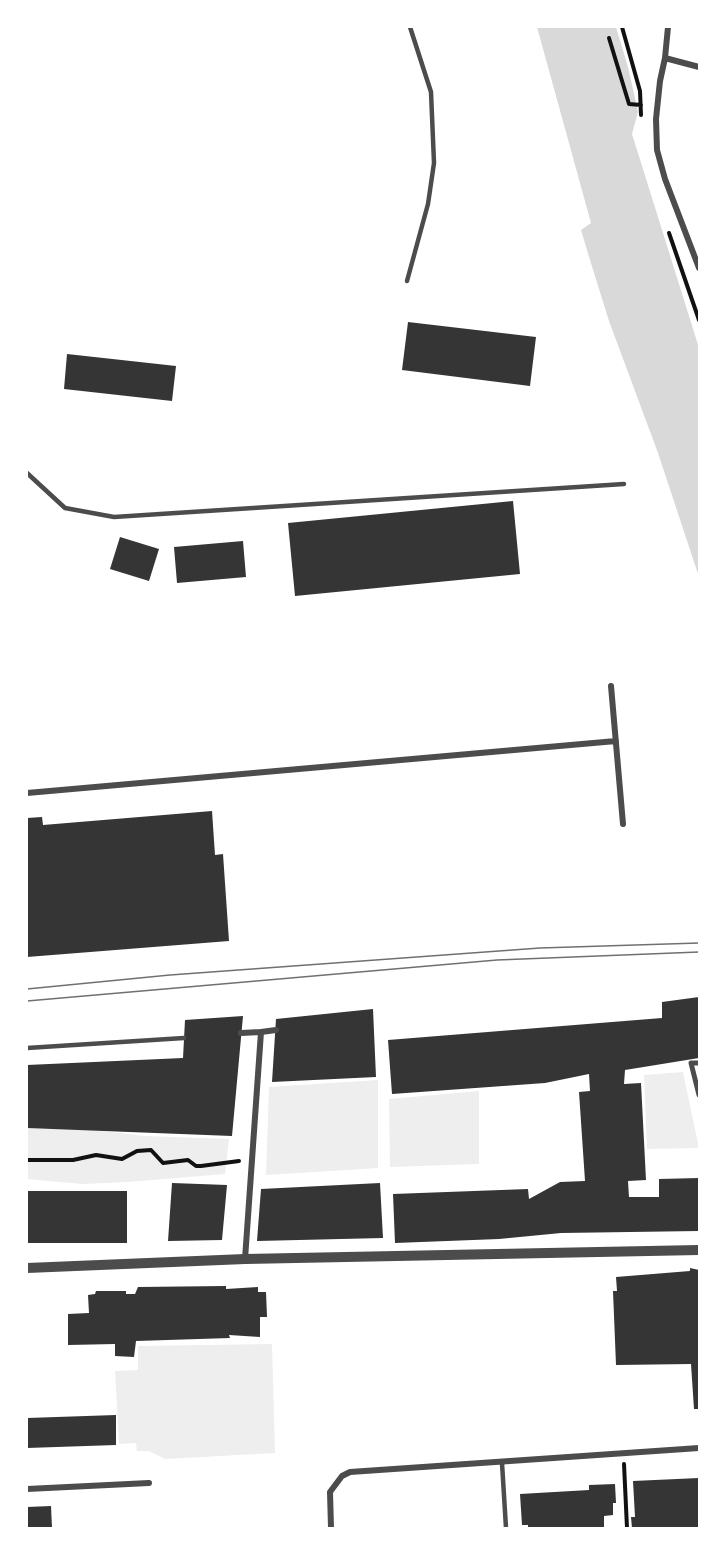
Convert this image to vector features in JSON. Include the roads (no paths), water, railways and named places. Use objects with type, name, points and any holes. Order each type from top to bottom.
[{"type":"street","points":[[668,27],[656,119],[657,150],[665,179],[699,268]]},
{"type":"street","points":[[665,58],[699,67]]},
{"type":"street","points":[[611,686],[623,824]]},
{"type":"street","points":[[27,793],[615,741]]},
{"type":"street","points":[[241,1034],[276,1030]]},
{"type":"street","points":[[245,1259],[261,1032]]},
{"type":"street","points":[[699,1063],[691,1063],[699,1095]]},
{"type":"street","points":[[27,1268],[245,1259],[699,1250]]},
{"type":"street","points":[[331,1528],[330,1492],[342,1476],[350,1472],[699,1448]]},
{"type":"street","points":[[27,1489],[149,1483]]},
{"type":"lane","points":[[407,281],[428,204],[434,163],[431,92],[410,27]]},
{"type":"lane","points":[[27,473],[65,508],[114,517],[624,484]]},
{"type":"lane","points":[[27,1048],[184,1038]]},
{"type":"lane","points":[[502,1463],[506,1528]]},
{"type":"tram line","points":[[27,989],[170,975],[540,948],[699,943]]},
{"type":"tram line","points":[[27,1001],[497,960],[699,952]]}]
